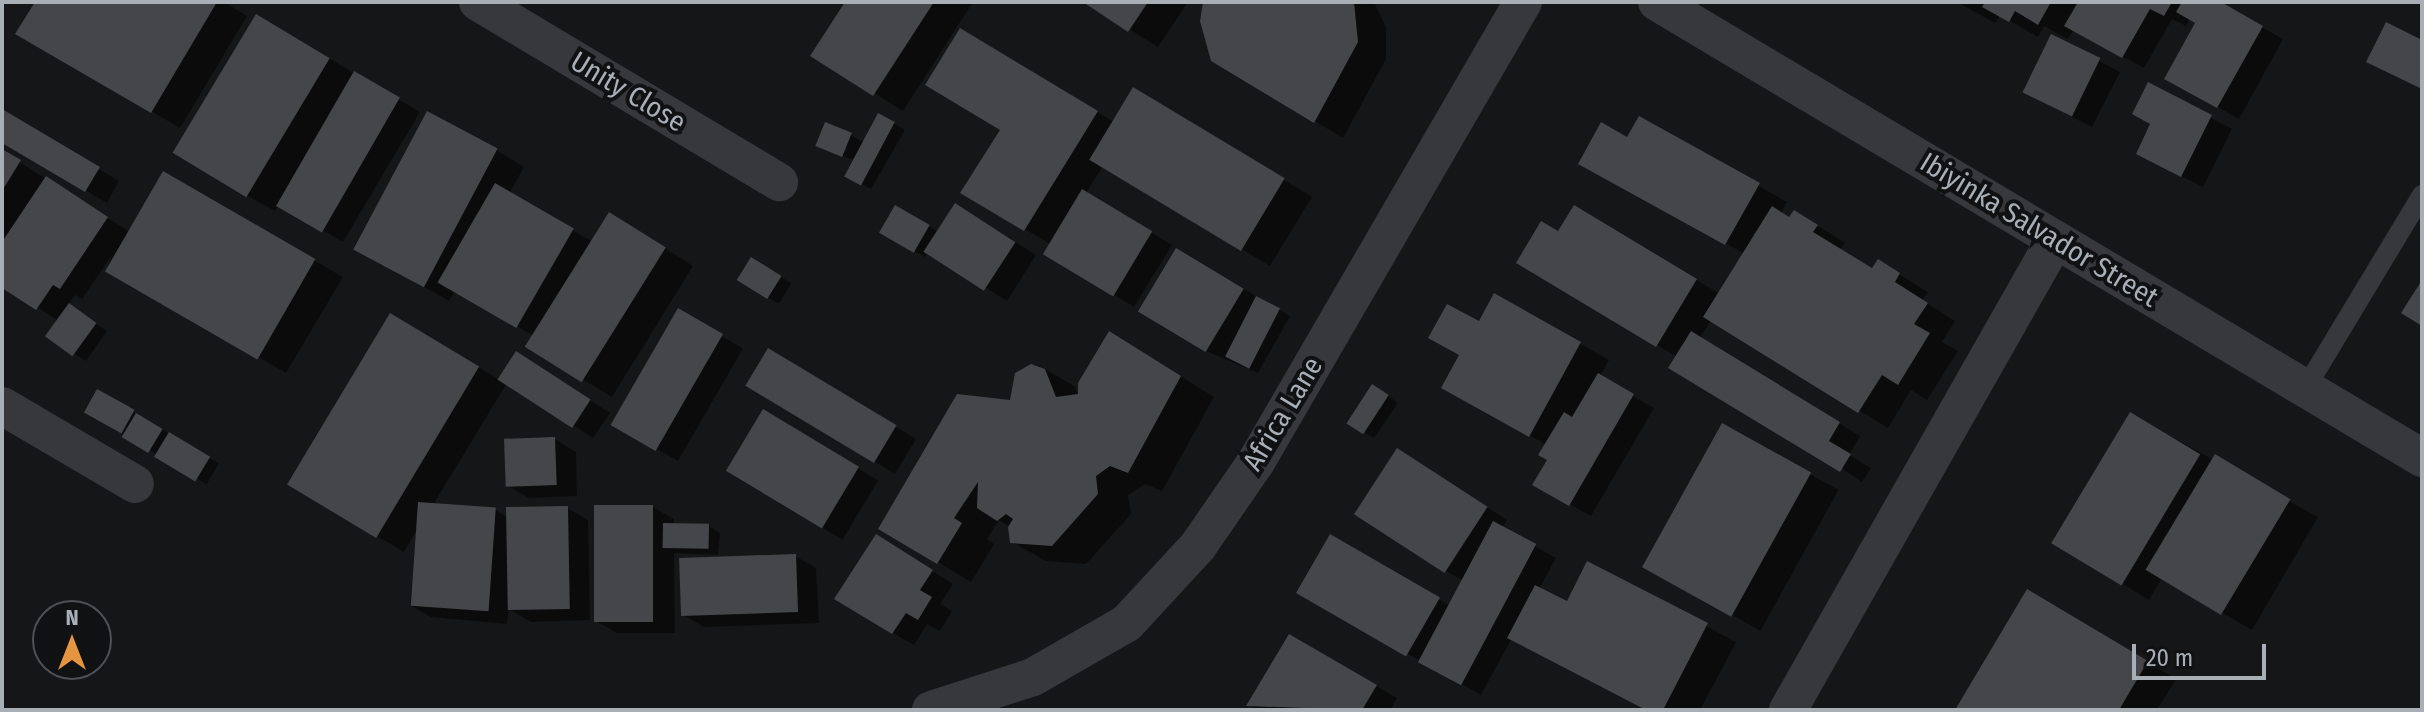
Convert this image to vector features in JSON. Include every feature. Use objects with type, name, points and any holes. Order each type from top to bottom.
[{"type":"street","name":"Unity Close","points":[[478,2],[779,182]]},
{"type":"street","name":"Africa Lane","points":[[931,710],[1033,677],[1127,623],[1198,546],[1256,462],[1523,2]]},
{"type":"street","name":"Ibiyinka Salvador Street","points":[[1657,2],[2422,458]]},
{"type":"street","points":[[1788,710],[2055,240]]},
{"type":"street","points":[[2,406],[135,484]]},
{"type":"lane","points":[[2305,389],[2422,195]]},
{"type":"building","points":[[35,2],[217,2],[151,113],[15,34]]},
{"type":"building","points":[[845,2],[934,2],[873,96],[810,56]]},
{"type":"building","points":[[1083,2],[1148,2],[1128,32]]},
{"type":"building","points":[[1203,2],[1354,2],[1358,42],[1314,123],[1211,61],[1200,21]]},
{"type":"building","points":[[1985,2],[2051,2],[2038,25],[2015,11],[2009,22],[1982,7]]},
{"type":"building","points":[[2078,2],[2172,2],[2164,16],[2150,9],[2122,58],[2064,26]]},
{"type":"building","points":[[2182,2],[2221,2],[2263,26],[2217,108],[2164,79],[2195,23],[2176,12]]},
{"type":"building","points":[[256,14],[330,58],[246,197],[173,153]]},
{"type":"building","points":[[2386,22],[2422,40],[2422,89],[2366,62]]},
{"type":"building","points":[[960,28],[1098,111],[1024,231],[960,193],[1000,130],[925,85]]},
{"type":"building","points":[[2051,34],[2100,58],[2072,117],[2023,92]]},
{"type":"building","points":[[354,71],[400,98],[322,233],[276,206]]},
{"type":"building","points":[[2148,82],[2212,115],[2181,177],[2136,154],[2150,124],[2132,114]]},
{"type":"building","points":[[1133,87],[1285,178],[1241,251],[1089,160]]},
{"type":"building","points":[[2,109],[100,167],[85,192],[2,143]]},
{"type":"building","points":[[427,111],[498,149],[424,287],[353,250]]},
{"type":"building","points":[[878,113],[895,122],[861,185],[844,177]]},
{"type":"building","points":[[1639,116],[1760,183],[1725,245],[1578,164],[1601,122],[1627,137]]},
{"type":"building","points":[[825,122],[852,133],[842,157],[815,146]]},
{"type":"building","points":[[2,149],[21,160],[2,191]]},
{"type":"building","points":[[163,171],[315,259],[257,359],[105,271]]},
{"type":"building","points":[[46,176],[108,217],[60,289],[53,285],[36,310],[2,288],[2,242]]},
{"type":"building","points":[[495,183],[574,228],[516,328],[438,283]]},
{"type":"building","points":[[1082,189],[1152,231],[1113,296],[1043,254]]},
{"type":"building","points":[[955,203],[1015,242],[984,291],[923,252]]},
{"type":"building","points":[[895,205],[930,225],[914,253],[879,233]]},
{"type":"building","points":[[1574,205],[1697,279],[1656,347],[1516,263],[1541,221],[1558,231]]},
{"type":"building","points":[[1772,206],[1789,217],[1794,210],[1818,225],[1813,232],[1872,268],[1878,259],[1900,273],[1895,282],[1928,303],[1914,324],[1930,333],[1898,385],[1882,375],[1858,413],[1703,317]]},
{"type":"building","points":[[609,212],[666,248],[582,382],[525,347]]},
{"type":"building","points":[[1176,248],[1244,289],[1206,352],[1138,311]]},
{"type":"building","points":[[751,257],[782,276],[767,299],[737,280]]},
{"type":"building","points":[[2422,280],[2422,326],[2401,313]]},
{"type":"building","points":[[1494,293],[1581,342],[1529,437],[1441,388],[1459,355],[1428,338],[1447,304],[1479,321]]},
{"type":"building","points":[[1256,296],[1280,308],[1249,369],[1225,357]]},
{"type":"building","points":[[69,303],[97,323],[72,356],[45,336]]},
{"type":"building","points":[[678,308],[723,334],[656,451],[610,425]]},
{"type":"building","points":[[390,313],[479,367],[376,538],[287,484]]},
{"type":"building","points":[[1109,331],[1181,376],[1128,473],[1110,466],[1096,476],[1098,494],[1052,546],[1010,543],[1008,527],[1013,519],[1006,514],[997,521],[977,508],[978,482],[954,518],[962,523],[937,564],[878,529],[957,394],[1010,400],[1015,373],[1031,364],[1045,369],[1056,397],[1078,394],[1078,383]]},
{"type":"building","points":[[1691,331],[1840,422],[1829,441],[1851,454],[1840,472],[1668,368]]},
{"type":"building","points":[[768,348],[897,425],[874,463],[745,386]]},
{"type":"building","points":[[516,351],[591,399],[572,428],[497,380]]},
{"type":"building","points":[[1598,373],[1634,394],[1569,506],[1532,485],[1547,460],[1538,455],[1564,412],[1572,417]]},
{"type":"building","points":[[1372,384],[1389,395],[1363,434],[1346,423]]},
{"type":"building","points":[[97,389],[135,410],[122,433],[84,413]]},
{"type":"building","points":[[763,409],[859,467],[822,528],[726,471]]},
{"type":"building","points":[[2130,412],[2200,454],[2121,585],[2051,543]]},
{"type":"building","points":[[136,413],[163,429],[148,453],[122,437]]},
{"type":"building","points":[[1722,423],[1811,472],[1731,617],[1642,567]]},
{"type":"building","points":[[169,432],[210,457],[195,482],[154,457]]},
{"type":"building","points":[[555,437],[557,485],[506,487],[504,439]]},
{"type":"building","points":[[1397,448],[1488,507],[1445,573],[1354,514]]},
{"type":"building","points":[[2215,454],[2290,499],[2221,615],[2145,570]]},
{"type":"building","points":[[418,502],[496,507],[489,611],[411,606]]},
{"type":"building","points":[[594,505],[653,505],[653,622],[594,622]]},
{"type":"building","points":[[568,506],[570,609],[508,610],[506,507]]},
{"type":"building","points":[[1493,521],[1536,544],[1461,685],[1418,662]]},
{"type":"building","points":[[663,523],[709,524],[709,549],[663,548]]},
{"type":"building","points":[[876,534],[933,570],[920,590],[932,597],[918,620],[906,613],[892,634],[834,599]]},
{"type":"building","points":[[1330,534],[1440,598],[1406,656],[1296,593]]},
{"type":"building","points":[[796,554],[798,612],[681,616],[679,558]]},
{"type":"building","points":[[1587,561],[1708,623],[1663,710],[1646,710],[1507,638],[1535,585],[1567,601]]},
{"type":"building","points":[[2027,589],[2148,661],[2119,710],[1955,710]]},
{"type":"building","points":[[1289,634],[1377,685],[1362,710],[1246,706]]}]
